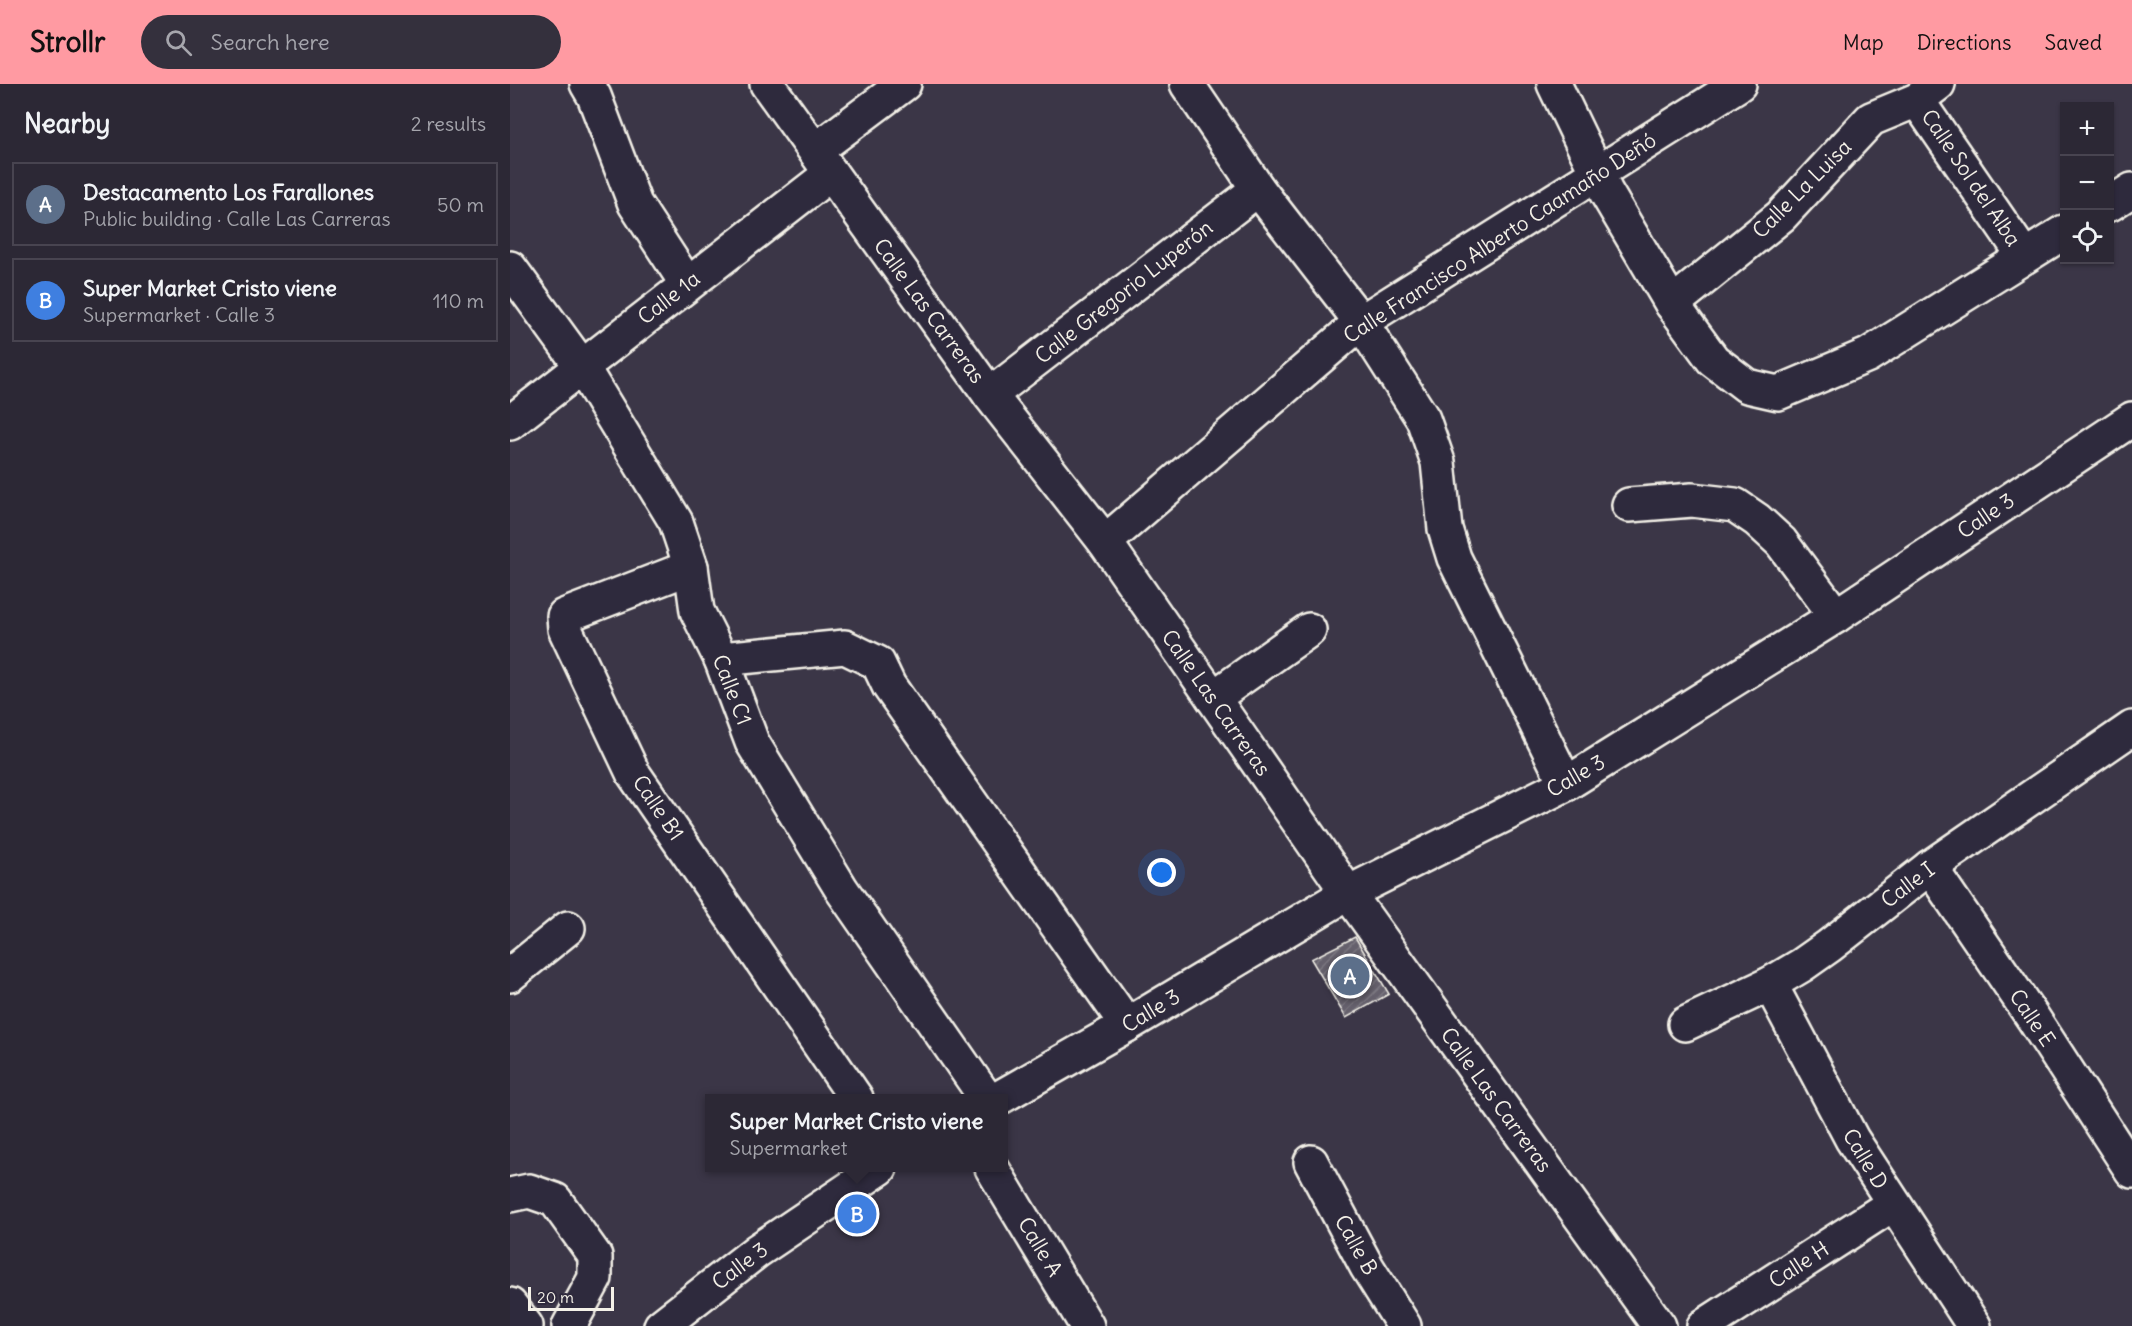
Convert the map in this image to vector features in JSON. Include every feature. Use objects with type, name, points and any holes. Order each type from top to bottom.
[{"type":"street","points":[[587,84],[635,204],[687,284]]},
{"type":"street","name":"Calle Las Carreras","points":[[766,84],[990,395],[1105,542],[1348,893],[1659,1326]]},
{"type":"street","name":"Calle 1a","points":[[510,423],[687,284],[823,162],[904,84]]},
{"type":"street","points":[[1187,84],[1258,189],[1361,322],[1423,419],[1438,462],[1445,529],[1454,558],[1566,784]]},
{"type":"street","points":[[1554,84],[1606,192],[1672,304],[1713,360],[1747,386],[1778,393],[1868,355],[2060,234]]},
{"type":"street","name":"Calle Francisco Alberto Caamaño Deñó","points":[[1105,542],[1361,322],[1739,84]]},
{"type":"street","name":"Calle Sol del Alba","points":[[1927,92],[2024,256]]},
{"type":"street","name":"Calle La Luisa","points":[[1672,304],[1781,216],[1871,118],[1927,92]]},
{"type":"street","name":"Calle Gregorio Luperón","points":[[990,395],[1258,189]]},
{"type":"street","points":[[2114,201],[2132,190]]},
{"type":"street","name":"Calle C1","points":[[510,268],[582,367],[676,522],[691,567],[698,611],[721,659],[752,742],[842,890],[983,1094]]},
{"type":"street","name":"Calle 3","points":[[1006,1094],[1127,1025],[1348,893],[1566,784],[1836,616],[2132,419]]},
{"type":"street","points":[[1629,505],[1692,500],[1735,505],[1757,520],[1781,542],[1836,616]]},
{"type":"street","name":"Calle B1","points":[[691,567],[564,616],[565,629],[633,773],[853,1094]]},
{"type":"street","points":[[1213,698],[1309,630]]},
{"type":"street","points":[[721,659],[845,647],[878,663],[889,686],[1127,1025]]},
{"type":"street","name":"Calle I","points":[[1685,1024],[1770,984],[1829,946],[1930,867],[2129,735]]},
{"type":"street","name":"Calle E","points":[[1930,867],[2132,1171]]},
{"type":"street","points":[[510,975],[568,928]]},
{"type":"street","name":"Calle D","points":[[1770,984],[1852,1139],[1974,1326]]},
{"type":"street","name":"Calle B","points":[[1311,1162],[1367,1267],[1404,1326]]},
{"type":"street","name":"Calle 3","points":[[661,1326],[757,1251],[873,1172]]},
{"type":"street","name":"Calle A","points":[[995,1172],[1087,1326]]},
{"type":"street","points":[[510,1195],[529,1191],[555,1200],[595,1256],[595,1278],[569,1326]]},
{"type":"street","name":"Calle H","points":[[1704,1326],[1893,1204]]},
{"type":"street","points":[[510,1305],[526,1326]]},
{"type":"building","points":[[1355,937],[1389,994],[1346,1018],[1311,959]]},
{"type":"place","name":"Destacamento Los Farallones","points":[[1350,976]]},
{"type":"place","name":"Super Market Cristo viene","points":[[857,1214]]}]
